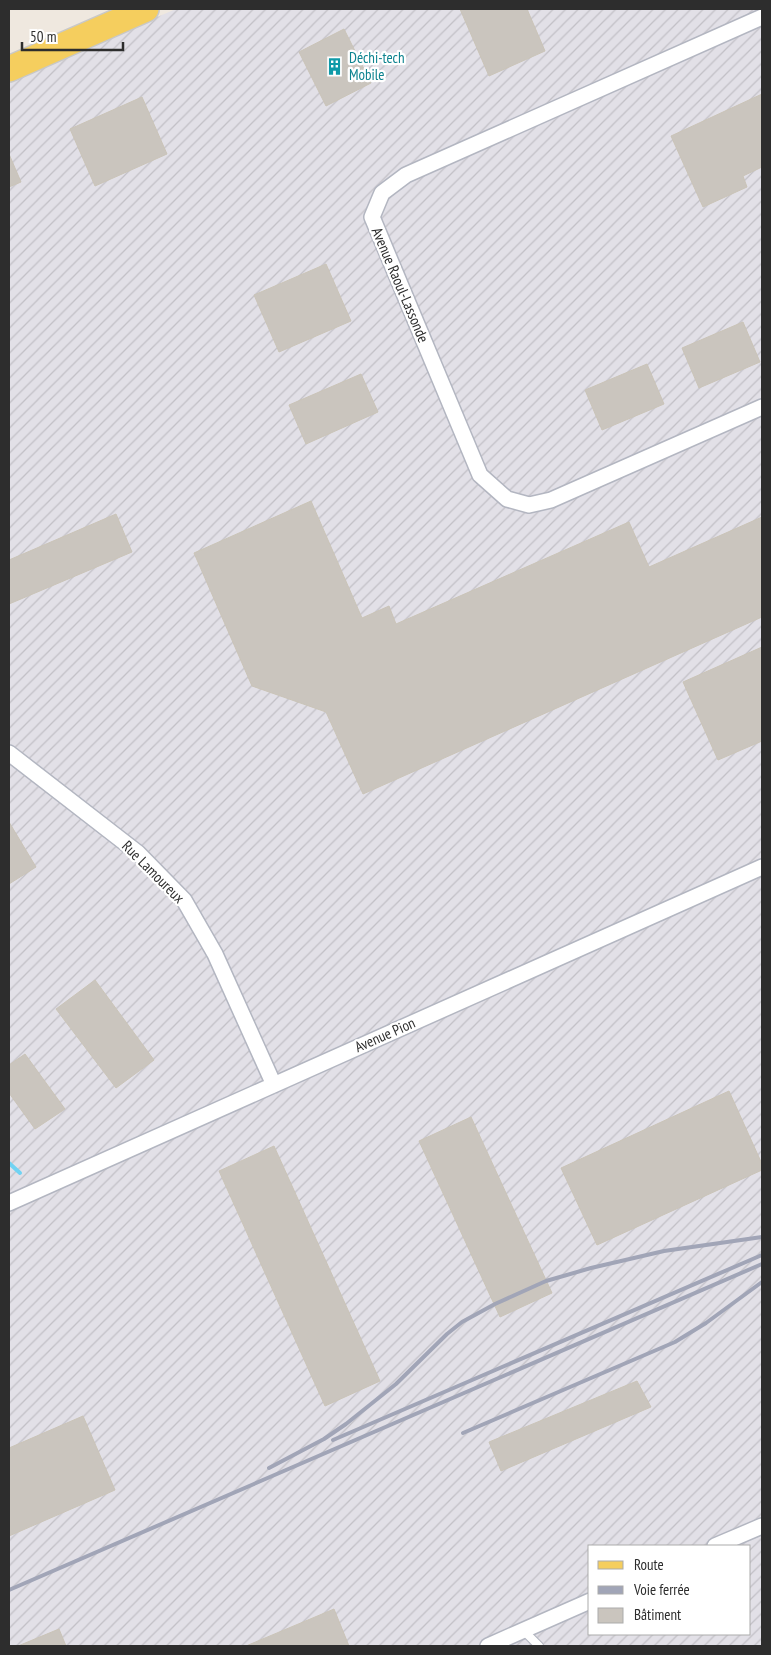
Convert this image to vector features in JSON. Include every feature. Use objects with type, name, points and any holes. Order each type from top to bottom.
[{"type":"main road","points":[[9,69],[146,9]]},
{"type":"street","name":"Avenue Raoul-Lassonde","points":[[762,16],[406,175],[382,192],[372,217],[480,475],[507,500],[529,505],[551,500],[762,406]]},
{"type":"street","name":"Rue Lamoureux","points":[[9,753],[138,853],[184,900],[215,954],[274,1085]]},
{"type":"street","name":"Avenue Pion","points":[[9,1203],[762,867]]},
{"type":"street","points":[[717,1545],[762,1526]]},
{"type":"street","points":[[488,1646],[588,1602]]},
{"type":"lane","points":[[524,1630],[539,1646]]},
{"type":"shaded area","points":[[176,9],[762,9],[762,1646],[9,1646],[9,80]]},
{"type":"building","points":[[460,9],[527,9],[545,51],[489,76]]},
{"type":"building","name":"Déchi-tech Mobile","points":[[344,29],[371,83],[326,106],[299,52]]},
{"type":"building","points":[[762,94],[762,167],[743,176],[747,187],[703,207],[671,136]]},
{"type":"building","points":[[142,97],[167,154],[95,186],[70,129]]},
{"type":"building","points":[[9,154],[21,182],[9,187]]},
{"type":"building","points":[[326,264],[351,321],[279,352],[254,295]]},
{"type":"building","points":[[743,322],[760,362],[699,388],[682,348]]},
{"type":"building","points":[[647,364],[664,404],[602,430],[585,390]]},
{"type":"building","points":[[361,374],[378,412],[306,444],[289,405]]},
{"type":"building","points":[[311,501],[362,618],[389,606],[396,624],[629,522],[649,567],[762,517],[762,617],[363,794],[326,712],[252,686],[194,553]]},
{"type":"building","points":[[116,514],[132,552],[9,604],[9,560]]},
{"type":"building","points":[[762,647],[762,741],[718,760],[683,682]]},
{"type":"building","points":[[9,822],[36,867],[9,884]]},
{"type":"building","points":[[95,980],[154,1060],[116,1088],[56,1009]]},
{"type":"building","points":[[25,1054],[65,1109],[35,1129],[9,1093],[9,1065]]},
{"type":"building","points":[[729,1091],[762,1164],[762,1170],[597,1245],[561,1168]]},
{"type":"building","points":[[471,1117],[552,1293],[500,1317],[419,1141]]},
{"type":"building","points":[[274,1146],[380,1381],[325,1406],[219,1171]]},
{"type":"building","points":[[637,1381],[651,1407],[501,1471],[489,1442]]},
{"type":"building","points":[[83,1416],[115,1490],[9,1536],[9,1448]]},
{"type":"building","points":[[334,1609],[349,1646],[246,1646]]},
{"type":"building","points":[[59,1629],[66,1646],[18,1646]]},
{"type":"waterway","points":[[9,1163],[20,1173]]},
{"type":"railway","points":[[269,1468],[324,1439],[346,1424],[396,1384],[447,1334],[462,1322],[495,1304],[546,1281],[591,1268],[664,1251],[762,1237]]},
{"type":"railway","points":[[333,1440],[762,1255]]},
{"type":"railway","points":[[9,1590],[762,1264]]},
{"type":"railway","points":[[463,1433],[675,1342],[706,1323],[762,1282]]},
{"type":"place","name":"Déchi-tech Mobile","points":[[335,67]]}]
